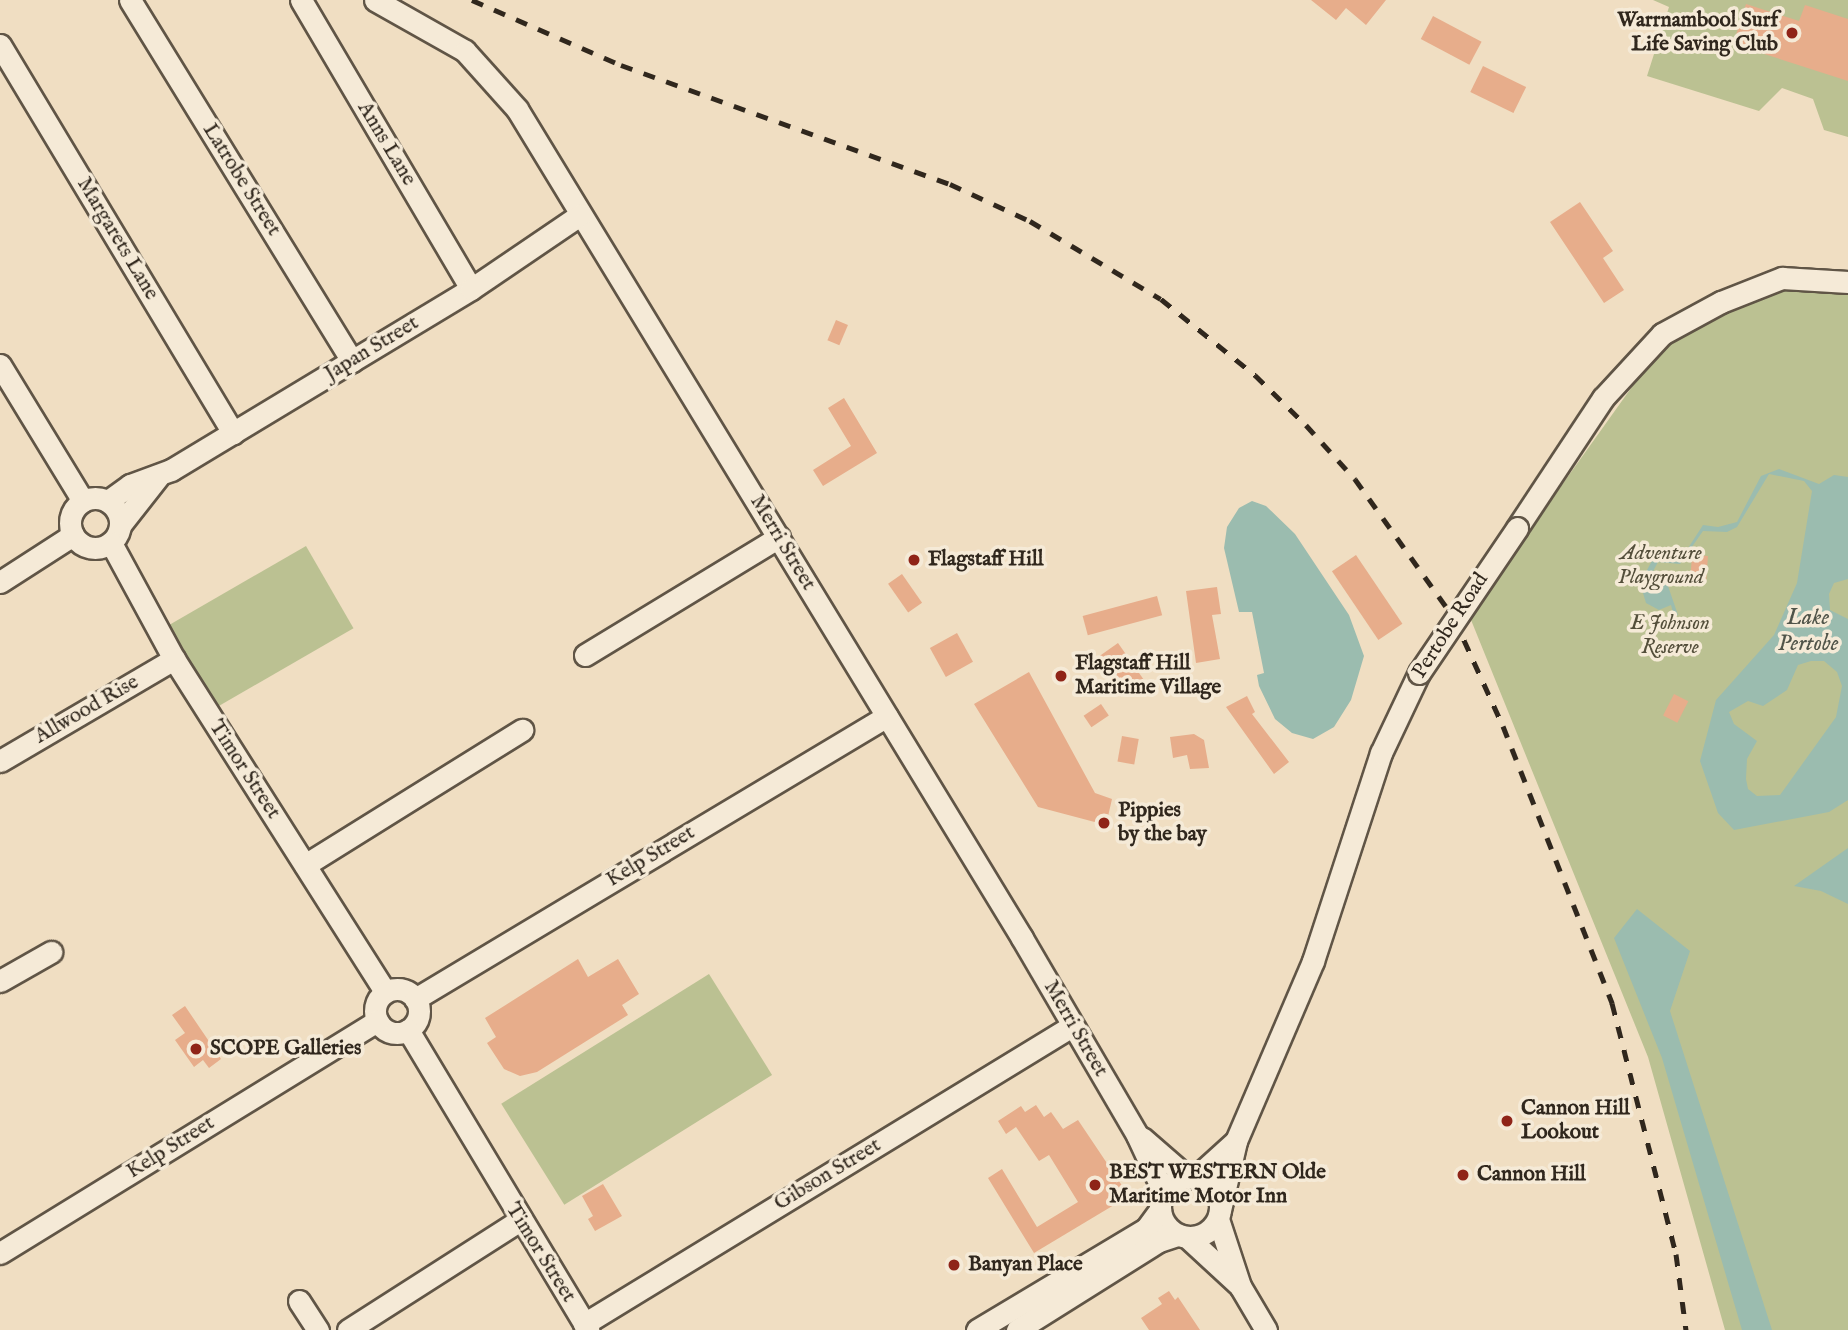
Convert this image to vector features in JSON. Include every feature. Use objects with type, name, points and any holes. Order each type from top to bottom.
[{"type":"street","name":"Latrobe Street","points":[[130,0],[352,361]]},
{"type":"street","name":"Anns Lane","points":[[301,0],[471,289]]},
{"type":"street","name":"Merri Street","points":[[375,0],[446,40],[481,66],[517,109],[779,537],[1138,1135],[1162,1202]]},
{"type":"street","name":"Margarets Lane","points":[[0,45],[233,433]]},
{"type":"street","name":"Japan Street","points":[[108,501],[130,485],[160,476],[471,289],[580,215]]},
{"type":"street","name":"Pertobe Road","points":[[1219,1214],[1236,1141],[1310,970],[1381,753],[1419,673],[1603,398],[1662,334],[1721,302],[1782,278],[1848,282]]},
{"type":"street","points":[[0,365],[83,501]]},
{"type":"street","name":"Japan Street","points":[[116,533],[160,476]]},
{"type":"street","points":[[83,501],[108,501],[118,511],[116,533],[92,548],[73,535],[71,519],[83,501]]},
{"type":"street","name":"Timor Street","points":[[116,533],[174,659],[385,992]]},
{"type":"street","points":[[0,582],[73,535]]},
{"type":"street","points":[[585,655],[779,537]]},
{"type":"street","name":"Allwood Rise","points":[[0,761],[174,659]]},
{"type":"street","name":"Kelp Street","points":[[415,999],[887,716]]},
{"type":"street","points":[[305,865],[522,730]]},
{"type":"street","points":[[0,981],[51,952]]},
{"type":"street","points":[[404,990],[415,999],[419,1012],[408,1030],[387,1031],[377,1021],[376,1002],[385,992],[404,990]]},
{"type":"street","name":"Kelp Street","points":[[0,1253],[377,1021]]},
{"type":"street","name":"Gibson Street","points":[[586,1327],[1072,1026]]},
{"type":"street","name":"Timor Street","points":[[408,1030],[586,1327]]},
{"type":"street","name":"Merri Street","points":[[1138,1135],[1191,1178]]},
{"type":"street","name":"Pertobe Road","points":[[1191,1178],[1236,1141]]},
{"type":"street","points":[[976,1330],[1146,1229],[1162,1202],[1191,1178],[1216,1191],[1219,1214],[1240,1286],[1266,1330]]},
{"type":"street","points":[[1162,1202],[1166,1225],[1183,1236],[1240,1286]]},
{"type":"street","points":[[1017,1330],[1159,1241],[1206,1233],[1219,1214]]},
{"type":"street","points":[[348,1330],[520,1220]]},
{"type":"street","points":[[299,1301],[318,1330]]},
{"type":"green space","points":[[1653,0],[1848,0],[1848,137],[1824,130],[1813,99],[1782,88],[1759,111],[1647,76],[1669,7]]},
{"type":"green space","name":"E Johnson Reserve","points":[[1848,277],[1848,1330],[1725,1330],[1648,1057],[1469,615],[1654,356],[1747,286]]},
{"type":"green space","points":[[306,546],[354,628],[206,713],[159,631]]},
{"type":"green space","points":[[709,974],[772,1075],[564,1205],[501,1104]]},
{"type":"water","name":"Lake Pertobe","points":[[1779,469],[1819,484],[1834,475],[1848,477],[1848,579],[1834,583],[1829,594],[1830,610],[1848,619],[1848,800],[1829,812],[1734,830],[1718,813],[1700,761],[1716,700],[1774,635],[1797,583],[1812,491],[1804,481],[1769,474],[1737,527],[1727,532],[1703,531],[1680,564],[1658,562],[1651,575],[1668,586],[1678,615],[1674,616],[1671,605],[1659,610],[1646,603],[1640,583],[1654,557],[1681,559],[1703,525],[1718,527],[1737,522],[1761,476]],"holes":[[[1824,661],[1837,672],[1842,686],[1836,717],[1780,795],[1757,796],[1748,789],[1746,779],[1747,759],[1757,741],[1734,724],[1729,712],[1748,701],[1763,706],[1787,690],[1798,665]]]},
{"type":"water","points":[[1252,501],[1266,506],[1295,534],[1349,615],[1364,656],[1351,700],[1334,727],[1313,739],[1292,733],[1275,719],[1259,686],[1257,675],[1264,673],[1252,612],[1239,612],[1224,548],[1227,527],[1239,508]]},
{"type":"water","points":[[1848,848],[1848,904],[1821,891],[1794,886]]},
{"type":"water","points":[[1637,909],[1690,951],[1670,1011],[1772,1330],[1742,1330],[1662,1058],[1614,938]]},
{"type":"building","points":[[1311,0],[1386,0],[1366,25],[1346,8],[1336,20]]},
{"type":"building","name":"Warrnambool Surf Life Saving Club","points":[[1746,4],[1799,21],[1805,5],[1848,19],[1848,81],[1733,44]]},
{"type":"building","points":[[1433,16],[1482,42],[1469,65],[1421,39]]},
{"type":"building","points":[[1483,66],[1526,87],[1513,113],[1470,92]]},
{"type":"building","points":[[1580,202],[1613,251],[1603,258],[1624,290],[1604,303],[1550,222]]},
{"type":"building","points":[[836,320],[848,325],[839,345],[827,340]]},
{"type":"building","points":[[844,398],[877,453],[823,486],[813,470],[851,446],[828,408]]},
{"type":"building","points":[[1356,555],[1402,624],[1378,640],[1332,571]]},
{"type":"building","points":[[1692,555],[1708,556],[1706,581],[1690,580]]},
{"type":"building","points":[[902,574],[922,603],[908,612],[888,584]]},
{"type":"building","points":[[1217,587],[1221,614],[1212,615],[1220,659],[1196,663],[1186,591]]},
{"type":"building","points":[[1157,596],[1162,615],[1088,635],[1083,616]]},
{"type":"building","points":[[957,633],[973,662],[946,677],[930,648]]},
{"type":"building","points":[[1118,643],[1144,680],[1120,696],[1094,660]]},
{"type":"building","points":[[1029,672],[1095,793],[1112,799],[1106,825],[1038,807],[974,704]]},
{"type":"building","points":[[1674,694],[1688,701],[1677,723],[1663,715]]},
{"type":"building","points":[[1247,696],[1255,712],[1252,714],[1289,762],[1274,774],[1226,707]]},
{"type":"building","points":[[1101,704],[1109,716],[1091,727],[1084,716]]},
{"type":"building","points":[[1194,734],[1204,740],[1209,768],[1190,769],[1187,755],[1173,758],[1170,737]]},
{"type":"building","points":[[1122,736],[1139,739],[1134,765],[1117,762]]},
{"type":"building","points":[[578,959],[588,977],[618,959],[639,994],[622,1005],[628,1015],[537,1072],[520,1076],[504,1069],[487,1043],[496,1037],[485,1018]]},
{"type":"building","points":[[185,1006],[221,1059],[209,1068],[203,1060],[194,1067],[175,1040],[185,1033],[172,1015]]},
{"type":"building","points":[[1036,1105],[1044,1117],[1051,1112],[1063,1129],[1078,1120],[1129,1196],[1034,1253],[988,1178],[1002,1169],[1037,1227],[1078,1202],[1049,1155],[1039,1161],[1016,1127],[1006,1134],[998,1121],[1021,1106],[1025,1112]]},
{"type":"building","points":[[603,1184],[622,1216],[595,1231],[588,1219],[593,1216],[582,1196]]},
{"type":"building","points":[[1169,1291],[1175,1300],[1178,1297],[1200,1330],[1149,1330],[1141,1318],[1162,1304],[1158,1298]]},
{"type":"railway","points":[[472,0],[621,65],[950,184],[1030,221],[1161,299],[1255,375],[1306,425],[1355,479],[1454,618],[1503,726],[1612,1003],[1676,1254],[1686,1330]]},
{"type":"place","name":"Warrnambool Surf Life Saving Club","points":[[1792,33]]},
{"type":"place","name":"Flagstaff Hill","points":[[914,560]]},
{"type":"place","name":"Flagstaff Hill Maritime Village","points":[[1061,676]]},
{"type":"place","name":"Pippies by the bay","points":[[1104,823]]},
{"type":"place","name":"SCOPE Galleries","points":[[196,1049]]},
{"type":"place","name":"Cannon Hill Lookout","points":[[1507,1121]]},
{"type":"place","name":"Cannon Hill","points":[[1463,1175]]},
{"type":"place","name":"BEST WESTERN Olde Maritime Motor Inn","points":[[1095,1185]]},
{"type":"place","name":"Banyan Place","points":[[954,1265]]},
{"type":"park label","name":"Adventure Playground","points":[[1661,566]]}]
